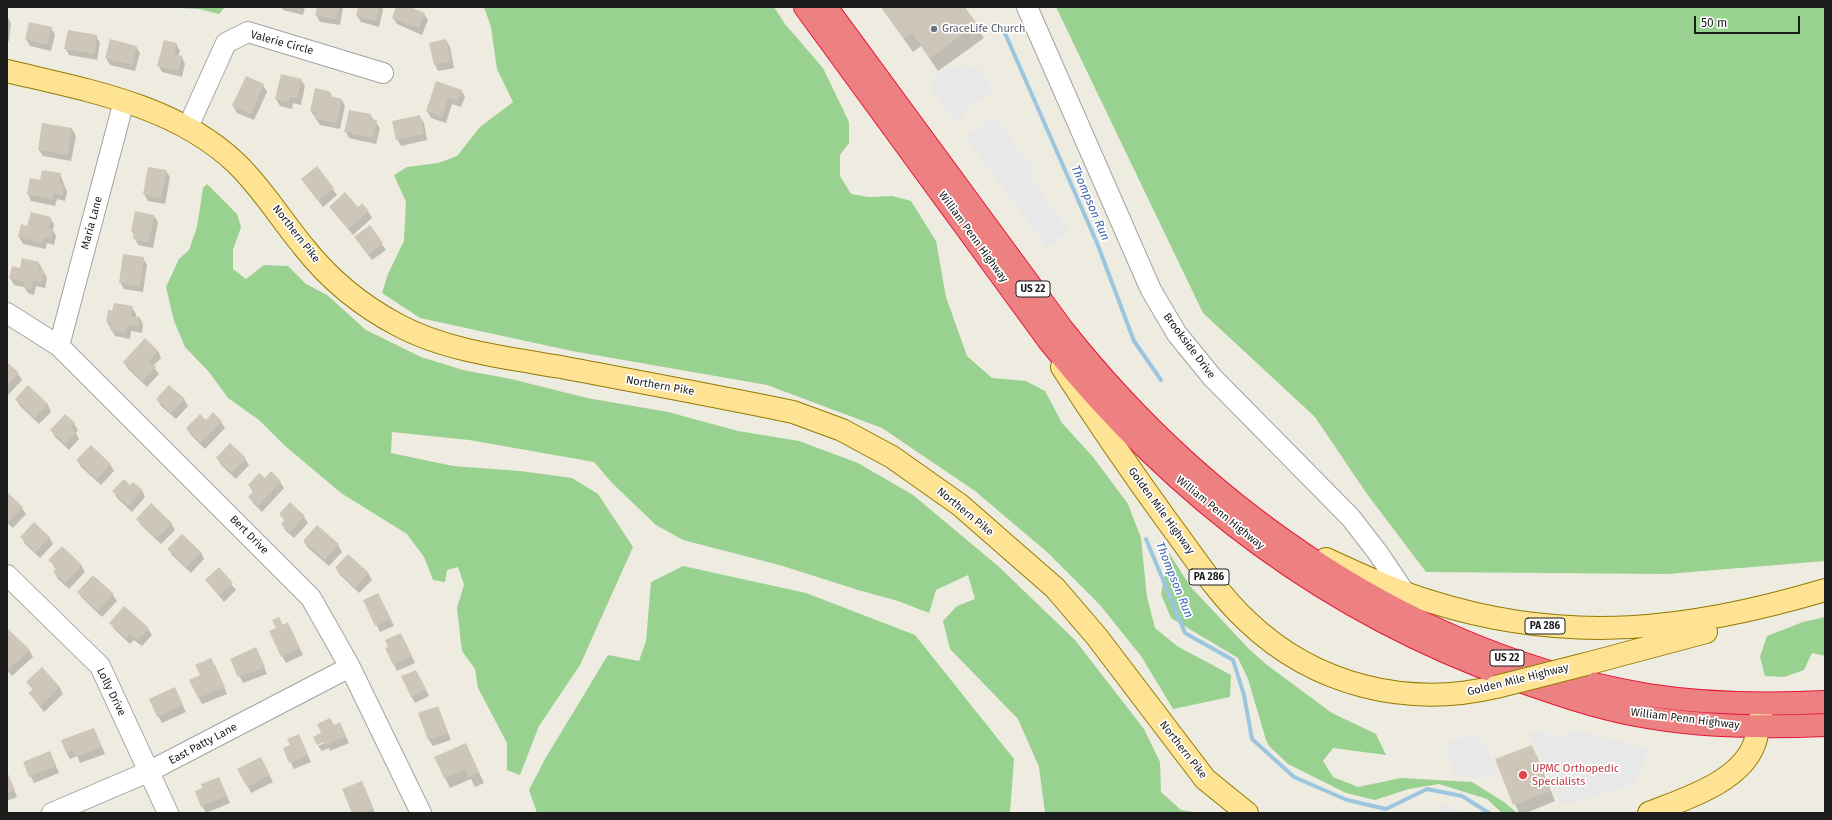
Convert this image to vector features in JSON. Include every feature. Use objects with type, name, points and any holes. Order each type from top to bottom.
[{"type":"highway","name":"William Penn Highway","points":[[805,7],[1049,341],[1099,400],[1156,459],[1237,529],[1273,555],[1329,592],[1429,645],[1497,673],[1569,698],[1613,710],[1658,718],[1709,724],[1758,727],[1825,725]]},
{"type":"highway","name":"William Penn Highway","points":[[826,7],[1063,330],[1086,359],[1139,417],[1188,465],[1218,491],[1277,537],[1338,576],[1404,614],[1437,630],[1504,657],[1575,680],[1650,695],[1715,702],[1763,704],[1825,702]]},
{"type":"main road","name":"Northern Pike","points":[[7,71],[124,101],[168,118],[212,144],[234,162],[253,181],[303,246],[325,271],[348,292],[398,326],[429,339],[484,353],[793,412],[842,430],[892,457],[960,505],[1055,588],[1097,637],[1205,779],[1247,813]]},
{"type":"main road","name":"Golden Mile Highway","points":[[1024,307],[1113,446],[1222,593],[1246,621],[1265,637],[1290,655],[1322,673],[1375,690],[1410,695],[1463,694],[1586,664],[1825,601]]},
{"type":"main road","name":"PA 286","points":[[1277,537],[1405,593],[1462,611],[1502,619],[1561,627],[1605,629],[1653,627],[1721,617],[1825,590]]},
{"type":"main road","points":[[1649,813],[1716,784],[1731,775],[1752,748],[1763,704]]},
{"type":"street","name":"Brookside Drive","points":[[1027,7],[1140,268],[1163,311],[1193,355],[1212,377],[1351,518],[1378,553],[1405,593]]},
{"type":"street","name":"Valerie Circle","points":[[187,129],[226,43],[248,32],[383,73]]},
{"type":"street","name":"Maria Lane","points":[[59,346],[124,101]]},
{"type":"street","name":"Bert Drive","points":[[7,313],[59,346],[311,598],[350,667],[421,813]]},
{"type":"street","name":"Lolly Drive","points":[[7,575],[100,666],[168,813]]},
{"type":"street","name":"East Patty Lane","points":[[52,813],[148,772],[350,667]]},
{"type":"green space","points":[[160,7],[225,7],[219,14],[199,9]]},
{"type":"green space","points":[[484,7],[774,7],[785,24],[823,68],[849,122],[849,143],[840,155],[840,176],[851,194],[869,197],[892,196],[911,201],[936,241],[946,297],[967,356],[992,378],[1026,381],[1045,391],[1062,423],[1093,457],[1128,504],[1141,538],[1147,597],[1155,628],[1177,646],[1231,675],[1230,697],[1173,709],[1141,656],[1100,605],[1047,552],[975,491],[882,428],[767,385],[572,351],[420,318],[382,293],[388,274],[404,241],[406,202],[394,175],[407,167],[438,163],[457,156],[480,127],[513,102],[497,69],[491,27]]},
{"type":"green space","points":[[1056,7],[1825,7],[1825,561],[1667,574],[1426,572],[1367,494],[1315,417],[1203,313]]},
{"type":"green space","points":[[207,184],[237,214],[241,227],[233,250],[233,269],[246,279],[264,265],[288,266],[306,284],[327,295],[366,330],[421,357],[463,370],[511,379],[587,398],[668,412],[738,431],[799,441],[858,463],[913,495],[998,566],[1075,640],[1144,729],[1160,762],[1161,792],[1181,810],[1199,813],[1045,813],[1039,767],[1018,719],[950,649],[943,621],[957,606],[975,599],[968,575],[936,590],[929,613],[898,601],[783,566],[683,540],[656,525],[612,483],[594,462],[469,440],[392,432],[391,453],[453,466],[520,471],[572,478],[598,494],[633,547],[580,665],[539,726],[520,775],[507,770],[507,743],[478,688],[475,669],[462,651],[457,608],[464,585],[458,567],[447,570],[445,582],[433,580],[424,557],[407,534],[341,493],[284,445],[259,420],[228,398],[209,372],[185,347],[174,321],[166,287],[179,259],[189,250],[197,227],[203,188]]},
{"type":"green space","points":[[1169,553],[1190,586],[1248,648],[1267,665],[1332,713],[1376,734],[1386,755],[1333,748],[1323,761],[1333,777],[1358,787],[1401,778],[1472,782],[1504,802],[1517,813],[1502,813],[1487,799],[1439,784],[1409,789],[1375,800],[1346,793],[1288,764],[1269,746],[1266,740],[1248,679],[1238,658],[1171,618],[1161,594]]},
{"type":"green space","points":[[683,566],[806,593],[915,635],[1014,759],[1010,813],[537,813],[529,790],[545,759],[608,655],[639,661],[646,641],[651,582]]},
{"type":"green space","points":[[1825,617],[1825,656],[1812,653],[1804,670],[1784,677],[1765,676],[1760,657],[1767,636],[1803,622]]},
{"type":"shaded area","points":[[962,65],[979,67],[993,91],[965,112],[957,124],[932,90],[934,77],[949,67],[962,69]]},
{"type":"shaded area","points":[[994,116],[1034,169],[1028,174],[1069,230],[1047,247],[965,137]]},
{"type":"shaded area","points":[[1575,729],[1649,749],[1634,784],[1580,802],[1560,805],[1529,733],[1537,730],[1557,738],[1565,736]]},
{"type":"shaded area","points":[[1477,736],[1487,746],[1498,773],[1479,778],[1454,776],[1448,755],[1449,742],[1463,737]]},
{"type":"shaded area","points":[[1435,805],[1452,806],[1466,813],[1435,813]]},
{"type":"building","points":[[317,7],[339,7],[336,19],[315,15]]},
{"type":"building","points":[[358,7],[379,7],[376,21],[356,16]]},
{"type":"building","points":[[396,7],[410,7],[425,13],[419,28],[392,18]]},
{"type":"building","name":"GraceLife Church","points":[[882,7],[965,7],[977,24],[930,58],[912,33],[904,39]]},
{"type":"building","points":[[29,22],[52,27],[47,45],[25,39]]},
{"type":"building","points":[[68,30],[97,35],[94,54],[64,49]]},
{"type":"building","points":[[110,39],[137,46],[132,65],[105,58]]},
{"type":"building","points":[[446,39],[451,61],[434,65],[429,43]]},
{"type":"building","points":[[164,40],[177,43],[174,54],[182,56],[178,71],[157,66]]},
{"type":"building","points":[[281,74],[302,79],[297,98],[290,97],[288,102],[275,99]]},
{"type":"building","points":[[246,76],[264,84],[251,114],[232,106]]},
{"type":"building","points":[[436,81],[462,90],[458,101],[448,98],[442,117],[426,111]]},
{"type":"building","points":[[315,88],[331,92],[330,96],[342,99],[336,123],[315,118],[316,112],[310,111]]},
{"type":"building","points":[[349,110],[371,114],[370,119],[377,120],[373,138],[344,132]]},
{"type":"building","points":[[420,115],[424,134],[396,140],[392,121]]},
{"type":"building","points":[[42,123],[72,128],[68,155],[38,150]]},
{"type":"building","points":[[317,166],[334,188],[318,201],[301,179]]},
{"type":"building","points":[[148,167],[167,170],[161,198],[143,194]]},
{"type":"building","points":[[42,170],[61,173],[59,183],[64,184],[62,195],[53,193],[52,200],[27,194],[30,178],[40,180]]},
{"type":"building","points":[[345,192],[358,207],[362,203],[369,211],[348,229],[329,207]]},
{"type":"building","points":[[135,211],[154,215],[149,242],[133,239],[134,232],[131,231]]},
{"type":"building","points":[[31,212],[51,217],[48,228],[53,229],[51,239],[44,237],[42,243],[18,237],[21,224],[27,226]]},
{"type":"building","points":[[370,225],[383,243],[368,255],[354,237]]},
{"type":"building","points":[[123,254],[144,257],[140,286],[119,283]]},
{"type":"building","points":[[22,258],[39,262],[38,269],[44,271],[42,282],[33,280],[31,289],[23,287],[24,282],[9,278],[12,266],[20,268]]},
{"type":"building","points":[[114,303],[133,306],[131,316],[140,317],[138,327],[128,325],[126,333],[110,330],[111,323],[106,322],[108,310],[112,311]]},
{"type":"building","points":[[145,338],[158,351],[149,361],[156,367],[143,381],[123,362]]},
{"type":"building","points":[[7,362],[19,373],[7,386]]},
{"type":"building","points":[[28,385],[48,404],[35,418],[15,399]]},
{"type":"building","points":[[169,385],[185,399],[171,413],[156,399]]},
{"type":"building","points":[[213,412],[222,421],[201,443],[186,428],[200,414],[206,420]]},
{"type":"building","points":[[65,414],[75,423],[71,427],[76,432],[65,444],[50,430]]},
{"type":"building","points":[[230,443],[246,458],[232,473],[216,458]]},
{"type":"building","points":[[91,445],[111,464],[97,479],[76,460]]},
{"type":"building","points":[[271,471],[281,481],[258,506],[248,497],[254,491],[248,485],[259,473],[265,478]]},
{"type":"building","points":[[124,479],[130,485],[133,482],[142,490],[128,506],[112,491]]},
{"type":"building","points":[[7,492],[23,507],[8,522],[7,521]]},
{"type":"building","points":[[290,502],[305,516],[290,532],[281,524],[285,520],[279,514]]},
{"type":"building","points":[[151,503],[172,523],[157,538],[136,519]]},
{"type":"building","points":[[34,522],[50,537],[36,552],[20,537]]},
{"type":"building","points":[[317,525],[339,544],[325,560],[303,541]]},
{"type":"building","points":[[182,534],[201,552],[187,567],[167,549]]},
{"type":"building","points":[[62,546],[82,565],[65,583],[53,572],[57,568],[48,560]]},
{"type":"building","points":[[348,554],[369,573],[355,587],[335,568]]},
{"type":"building","points":[[219,567],[233,583],[219,596],[205,580]]},
{"type":"building","points":[[93,575],[114,594],[98,611],[77,592]]},
{"type":"building","points":[[378,593],[391,619],[375,626],[363,600]]},
{"type":"building","points":[[124,606],[149,628],[138,640],[130,634],[126,638],[109,623]]},
{"type":"building","points":[[279,617],[283,625],[288,622],[300,648],[281,657],[269,631],[276,628],[272,620]]},
{"type":"building","points":[[8,629],[30,650],[8,670],[7,630]]},
{"type":"building","points":[[401,633],[412,656],[393,665],[385,648],[388,647],[385,640]]},
{"type":"building","points":[[256,647],[265,667],[238,677],[230,659]]},
{"type":"building","points":[[211,658],[225,687],[198,698],[189,680],[200,675],[195,665]]},
{"type":"building","points":[[42,667],[60,687],[40,706],[28,693],[33,689],[26,682]]},
{"type":"building","points":[[416,670],[426,690],[411,697],[401,676]]},
{"type":"building","points":[[175,687],[183,705],[157,717],[149,699]]},
{"type":"building","points":[[438,706],[448,733],[428,740],[418,713]]},
{"type":"building","points":[[330,718],[334,725],[340,722],[346,736],[326,745],[324,742],[317,745],[313,737],[321,733],[317,724]]},
{"type":"building","points":[[94,728],[102,747],[76,757],[73,750],[66,753],[61,740]]},
{"type":"building","points":[[299,734],[308,755],[289,763],[283,748],[290,745],[287,739]]},
{"type":"building","points":[[466,743],[479,772],[468,777],[465,769],[444,778],[434,757]]},
{"type":"building","name":"UPMC Orthopedic Specialists","points":[[1532,745],[1550,791],[1513,805],[1495,759]]},
{"type":"building","points":[[50,751],[56,766],[29,777],[23,762]]},
{"type":"building","points":[[261,757],[270,775],[247,787],[237,769]]},
{"type":"building","points":[[7,772],[15,790],[7,793]]},
{"type":"building","points":[[219,777],[227,796],[201,807],[195,791],[202,788],[201,784]]},
{"type":"building","points":[[362,781],[373,808],[363,813],[352,813],[342,789]]},
{"type":"waterway","name":"Thompson Run","points":[[1004,31],[1097,243],[1134,341],[1161,380]]},
{"type":"waterway","name":"Thompson Run","points":[[1146,539],[1185,633],[1233,660],[1244,695],[1252,739],[1294,777],[1347,800],[1386,809],[1427,789],[1462,796],[1489,813]]},
{"type":"place","name":"GraceLife Church","points":[[934,29]]},
{"type":"place","name":"UPMC Orthopedic Specialists","points":[[1523,775]]}]
